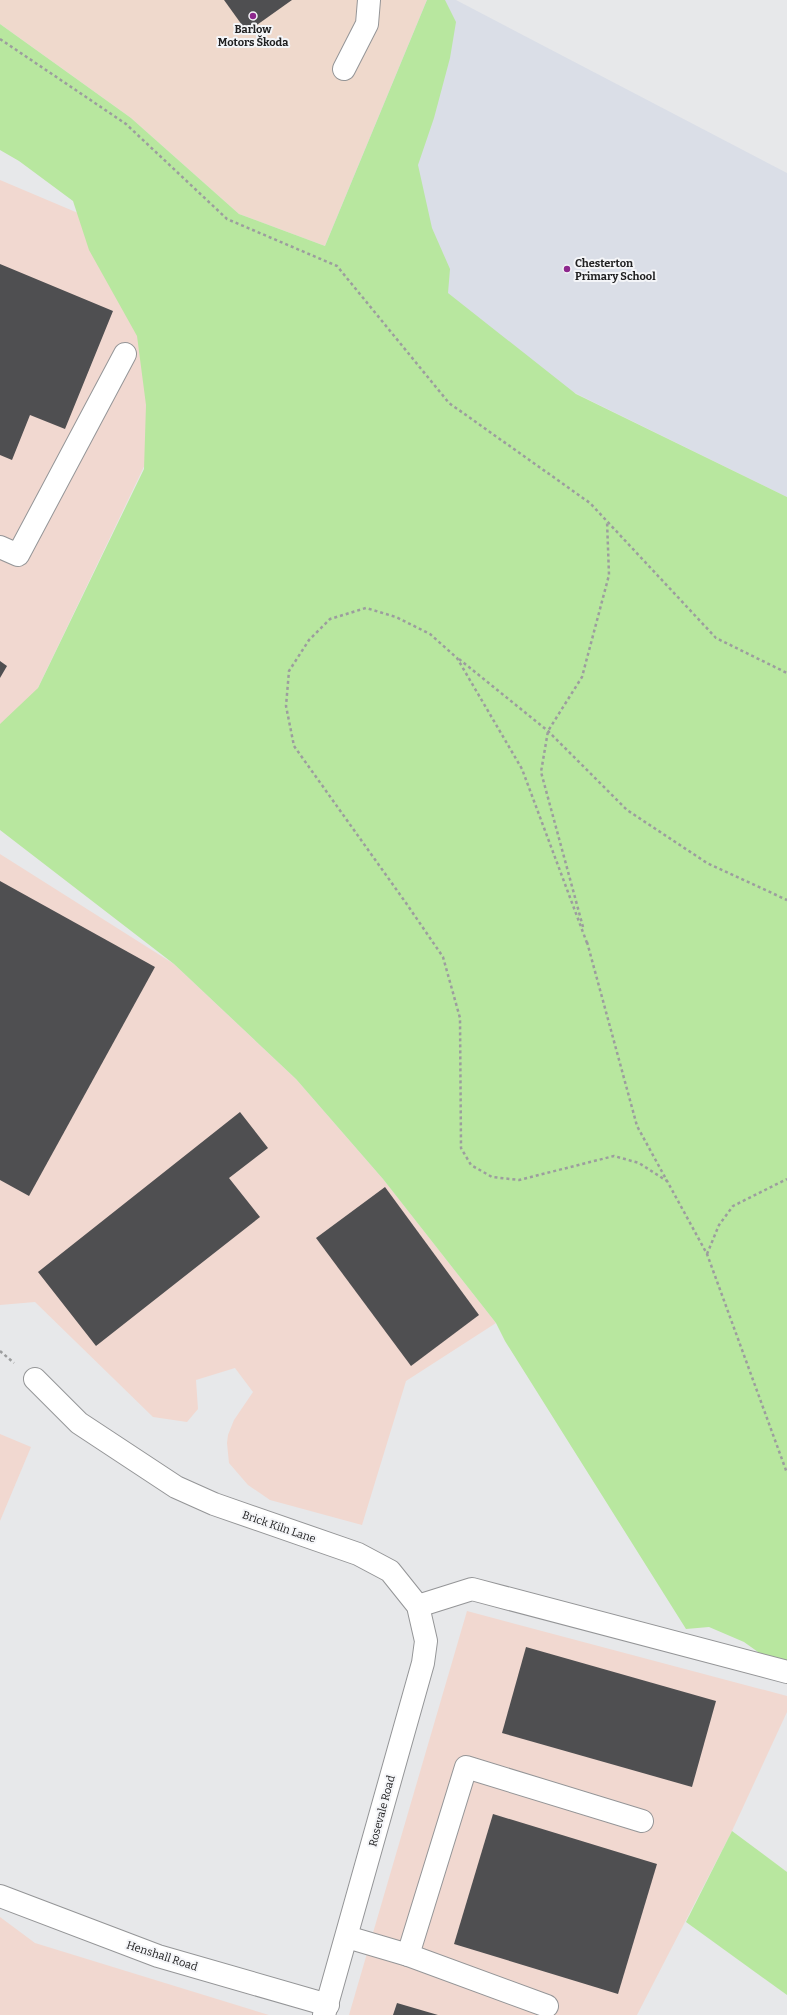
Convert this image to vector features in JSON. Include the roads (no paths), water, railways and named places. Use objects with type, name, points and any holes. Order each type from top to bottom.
[{"type":"street","points":[[344,69],[367,24],[369,0]]},
{"type":"street","points":[[0,548],[18,555],[125,354]]},
{"type":"street","name":"Brick Kiln Lane","points":[[35,1379],[79,1423],[176,1487],[214,1504],[358,1554],[390,1571],[418,1606]]},
{"type":"street","points":[[418,1606],[472,1589],[787,1672]]},
{"type":"street","name":"Rosevale Road","points":[[326,2010],[348,1937],[423,1662],[426,1641],[418,1606]]},
{"type":"street","points":[[408,1956],[466,1767],[642,1821]]},
{"type":"street","name":"Henshall Road","points":[[0,1896],[158,1956],[326,2010]]},
{"type":"street","points":[[348,1937],[408,1956],[547,2006]]},
{"type":"place","name":"Barlow Motors Škoda","points":[[253,16]]},
{"type":"place","name":"Chesterton Primary School","points":[[567,269]]}]
